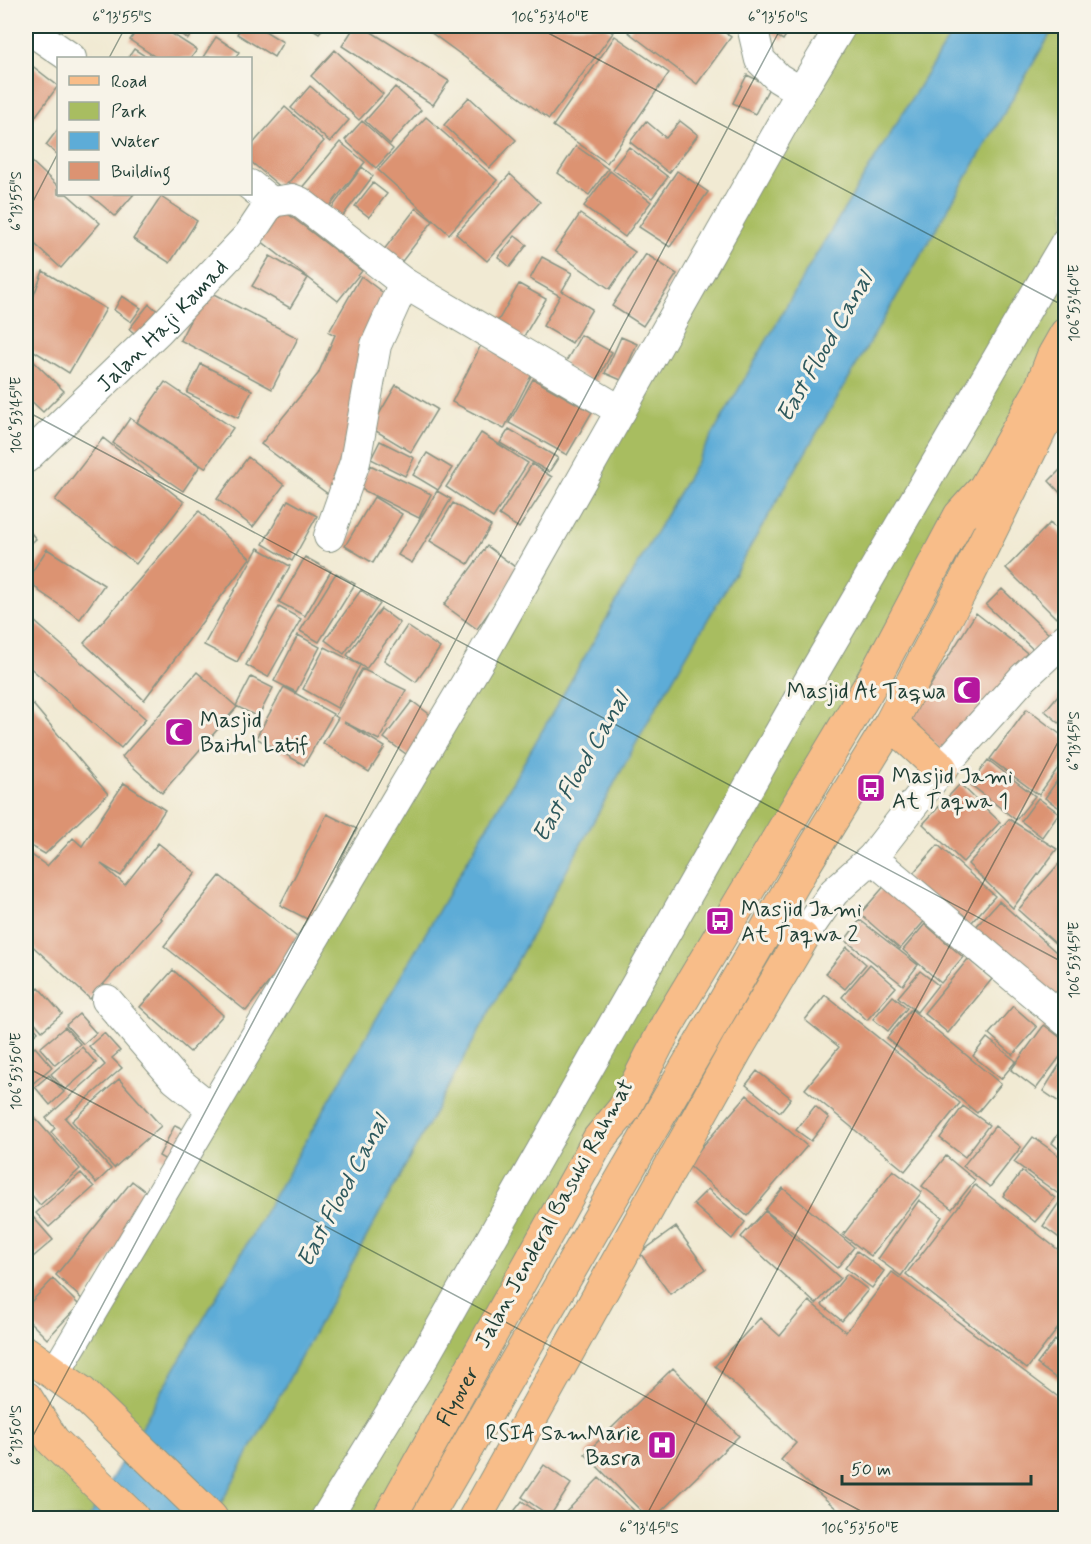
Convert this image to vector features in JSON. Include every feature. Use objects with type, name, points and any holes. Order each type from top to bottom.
[{"type":"main road","name":"Jalan Jenderal Basuki Rahmat","points":[[668,1025],[873,682],[960,516],[985,488],[1029,410],[1065,334]]},
{"type":"main road","points":[[475,1518],[802,938],[772,922],[891,723],[969,576],[1041,428],[1065,389]]},
{"type":"main road","points":[[891,723],[941,769]]},
{"type":"main road","name":"Jalan Jenderal Basuki Rahmat","points":[[380,1518],[681,984],[736,914]]},
{"type":"main road","name":"Flyover","points":[[426,1518],[772,922]]},
{"type":"main road","name":"Flyover","points":[[389,1518],[599,1139],[624,1109],[668,1025]]},
{"type":"main road","points":[[26,1353],[82,1393],[211,1518]]},
{"type":"main road","points":[[26,1400],[53,1441],[133,1518]]},
{"type":"main road","points":[[459,1518],[493,1459],[526,1425]]},
{"type":"main road","points":[[401,1483],[400,1510],[408,1518]]},
{"type":"street","points":[[752,26],[760,60],[778,78],[801,92]]},
{"type":"street","points":[[55,1373],[481,658],[801,92],[841,26]]},
{"type":"street","points":[[26,27],[70,57]]},
{"type":"street","points":[[261,194],[300,202],[404,283],[621,411]]},
{"type":"street","name":"Jalan Haji Kamad","points":[[26,458],[158,331],[249,235],[261,194]]},
{"type":"street","points":[[326,1518],[416,1371],[813,674],[1065,242]]},
{"type":"street","points":[[329,536],[355,462],[381,331],[404,283]]},
{"type":"street","points":[[802,938],[834,892],[872,858],[941,769],[1023,678],[1065,638]]},
{"type":"street","points":[[872,858],[1065,1021]]},
{"type":"street","points":[[107,1000],[175,1079],[212,1109]]},
{"type":"green space","points":[[845,26],[1065,26],[1065,334],[380,1518],[209,1518],[55,1373]]},
{"type":"green space","points":[[26,1402],[133,1518],[26,1518]]},
{"type":"water","name":"East Flood Canal","points":[[956,26],[1055,26],[650,718],[213,1518],[89,1518],[813,260]]},
{"type":"building","points":[[140,26],[160,26],[197,50],[192,57],[156,57],[130,40]]},
{"type":"building","points":[[168,26],[198,26],[188,39]]},
{"type":"building","points":[[242,26],[257,26],[283,42],[274,57],[237,34]]},
{"type":"building","points":[[308,26],[325,26],[319,33]]},
{"type":"building","points":[[355,26],[362,26],[449,81],[433,105],[342,46]]},
{"type":"building","points":[[422,26],[604,26],[613,33],[549,119]]},
{"type":"building","points":[[633,26],[716,26],[731,37],[697,84],[628,32]]},
{"type":"building","points":[[771,26],[792,26],[783,40],[768,31]]},
{"type":"building","points":[[615,36],[669,73],[607,163],[553,126]]},
{"type":"building","points":[[216,37],[239,52],[236,57],[203,57]]},
{"type":"building","points":[[134,49],[146,57],[129,57]]},
{"type":"building","points":[[335,50],[383,94],[359,120],[311,76]]},
{"type":"building","points":[[26,61],[57,87],[26,129]]},
{"type":"building","points":[[747,75],[770,86],[755,114],[733,103]]},
{"type":"building","points":[[310,86],[349,120],[330,142],[291,108]]},
{"type":"building","points":[[395,87],[421,110],[390,144],[365,121]]},
{"type":"building","points":[[469,97],[516,140],[490,168],[444,125]]},
{"type":"building","points":[[285,107],[324,141],[283,189],[252,163],[252,145]]},
{"type":"building","points":[[426,117],[497,180],[449,234],[378,170]]},
{"type":"building","points":[[362,121],[393,149],[376,168],[345,140]]},
{"type":"building","points":[[646,121],[666,138],[680,121],[698,135],[669,173],[630,142]]},
{"type":"building","points":[[57,130],[57,154],[46,145]]},
{"type":"building","points":[[340,142],[365,162],[321,217],[295,196]]},
{"type":"building","points":[[576,146],[608,169],[589,195],[558,173]]},
{"type":"building","points":[[629,147],[668,177],[652,198],[612,169]]},
{"type":"building","points":[[32,162],[57,185],[57,195],[68,195],[100,223],[61,268],[26,236],[26,169]]},
{"type":"building","points":[[362,167],[373,176],[336,225],[325,217]]},
{"type":"building","points":[[610,171],[651,202],[625,237],[584,206]]},
{"type":"building","points":[[677,171],[708,192],[670,247],[639,227]]},
{"type":"building","points":[[510,174],[540,202],[487,261],[456,234]]},
{"type":"building","points":[[373,183],[387,194],[369,217],[355,206]]},
{"type":"building","points":[[90,195],[133,195],[115,216]]},
{"type":"building","points":[[161,197],[197,221],[170,263],[133,239]]},
{"type":"building","points":[[279,207],[362,271],[338,301],[256,237]]},
{"type":"building","points":[[416,208],[433,221],[393,273],[376,260]]},
{"type":"building","points":[[580,214],[635,252],[610,289],[555,251]]},
{"type":"building","points":[[515,236],[527,245],[510,267],[498,257]]},
{"type":"building","points":[[646,254],[677,274],[643,326],[612,306]]},
{"type":"building","points":[[270,256],[308,278],[290,308],[252,286]]},
{"type":"building","points":[[542,257],[572,273],[562,291],[592,309],[572,343],[543,326],[560,296],[530,279]]},
{"type":"building","points":[[43,271],[106,309],[69,373],[26,346],[26,316]]},
{"type":"building","points":[[361,276],[390,298],[336,500],[261,444],[318,374],[335,335],[329,332]]},
{"type":"building","points":[[519,284],[546,299],[520,343],[494,328]]},
{"type":"building","points":[[206,290],[298,338],[272,389],[180,340]]},
{"type":"building","points":[[122,296],[141,308],[131,322],[114,310]]},
{"type":"building","points":[[149,304],[165,317],[145,341],[129,329]]},
{"type":"building","points":[[581,335],[612,352],[596,383],[564,365]]},
{"type":"building","points":[[621,337],[637,344],[621,380],[605,373]]},
{"type":"building","points":[[481,345],[533,372],[504,429],[452,402]]},
{"type":"building","points":[[26,354],[64,391],[43,412],[26,396]]},
{"type":"building","points":[[201,364],[252,390],[238,418],[187,393]]},
{"type":"building","points":[[533,379],[592,412],[567,455],[509,423]]},
{"type":"building","points":[[165,382],[233,428],[205,468],[137,422]]},
{"type":"building","points":[[396,385],[437,409],[411,452],[371,428]]},
{"type":"building","points":[[130,418],[200,466],[183,491],[113,443]]},
{"type":"building","points":[[509,429],[558,458],[549,472],[500,443]]},
{"type":"building","points":[[481,433],[528,463],[493,518],[446,487]]},
{"type":"building","points":[[103,438],[184,502],[136,564],[55,500]]},
{"type":"building","points":[[380,441],[414,458],[405,476],[371,459]]},
{"type":"building","points":[[427,453],[452,468],[438,490],[413,475]]},
{"type":"building","points":[[248,457],[284,485],[253,527],[217,499]]},
{"type":"building","points":[[532,464],[552,477],[519,528],[499,515]]},
{"type":"building","points":[[370,465],[431,494],[419,518],[359,488]]},
{"type":"building","points":[[1065,465],[1065,498],[1049,481]]},
{"type":"building","points":[[437,491],[451,499],[412,563],[398,555]]},
{"type":"building","points":[[374,497],[402,514],[373,563],[345,546]]},
{"type":"building","points":[[288,500],[317,516],[292,561],[263,544]]},
{"type":"building","points":[[453,503],[491,526],[468,564],[430,541]]},
{"type":"building","points":[[199,511],[250,558],[144,700],[84,643]]},
{"type":"building","points":[[1050,523],[1065,538],[1065,608],[1056,618],[1006,568]]},
{"type":"building","points":[[26,527],[36,539],[26,548]]},
{"type":"building","points":[[487,546],[519,570],[477,629],[444,605]]},
{"type":"building","points":[[258,548],[290,566],[237,662],[204,645]]},
{"type":"building","points":[[47,549],[104,585],[80,619],[39,591],[28,578]]},
{"type":"building","points":[[305,557],[331,571],[305,616],[279,602]]},
{"type":"building","points":[[336,573],[355,584],[319,642],[300,631]]},
{"type":"building","points":[[1002,589],[1053,638],[1038,654],[986,605]]},
{"type":"building","points":[[361,590],[380,604],[344,654],[325,640]]},
{"type":"building","points":[[279,607],[301,619],[268,677],[246,665]]},
{"type":"building","points":[[381,609],[400,623],[366,669],[347,655]]},
{"type":"building","name":"Masjid At Taqwa","points":[[976,613],[1035,659],[948,756],[908,721]]},
{"type":"building","points":[[26,614],[146,719],[121,748],[26,664]]},
{"type":"building","points":[[407,626],[440,648],[416,682],[384,660]]},
{"type":"building","points":[[298,635],[320,647],[296,692],[274,681]]},
{"type":"building","points":[[325,647],[360,665],[337,708],[303,689]]},
{"type":"building","points":[[362,669],[406,690],[379,740],[344,722],[385,747],[369,772],[323,743],[338,718],[335,716]]},
{"type":"building","name":"Masjid Baitul Latif","points":[[197,672],[237,707],[162,793],[122,757]]},
{"type":"building","points":[[251,677],[273,688],[258,717],[236,706]]},
{"type":"building","points":[[284,687],[333,714],[304,765],[256,738]]},
{"type":"building","points":[[1063,689],[1065,691],[1065,728],[1045,711]]},
{"type":"building","points":[[26,696],[108,794],[45,854],[26,843]]},
{"type":"building","points":[[412,701],[441,723],[413,759],[384,738]]},
{"type":"building","points":[[1027,709],[1065,738],[1065,758],[1039,795],[990,759]]},
{"type":"building","points":[[988,760],[1035,796],[1016,820],[970,784]]},
{"type":"building","points":[[1061,775],[1065,778],[1064,811],[1045,798]]},
{"type":"building","points":[[124,783],[165,810],[121,876],[101,864],[125,885],[158,843],[196,873],[160,918],[162,919],[90,999],[26,940],[26,851],[47,866],[73,838],[82,846]]},
{"type":"building","points":[[960,784],[1000,822],[963,862],[923,824]]},
{"type":"building","points":[[1038,798],[1059,813],[1042,837],[1021,821]]},
{"type":"building","points":[[327,814],[357,829],[309,920],[280,905]]},
{"type":"building","points":[[1009,819],[1057,849],[1013,908],[968,864]]},
{"type":"building","points":[[938,845],[995,896],[964,931],[907,880]]},
{"type":"building","points":[[1065,857],[1065,952],[1018,910]]},
{"type":"building","points":[[220,876],[302,941],[246,1011],[164,946]]},
{"type":"building","points":[[888,882],[928,917],[900,949],[860,914]]},
{"type":"building","points":[[999,901],[1065,960],[1065,1005],[973,930]]},
{"type":"building","points":[[860,920],[918,965],[903,985],[845,940]]},
{"type":"building","points":[[925,924],[963,957],[941,983],[903,950]]},
{"type":"building","points":[[847,947],[866,964],[845,989],[826,973]]},
{"type":"building","points":[[968,959],[992,979],[948,1033],[924,1013]]},
{"type":"building","points":[[870,964],[896,987],[867,1020],[842,997]]},
{"type":"building","points":[[173,970],[223,1015],[190,1052],[140,1007]]},
{"type":"building","points":[[920,971],[938,985],[917,1012],[898,997]]},
{"type":"building","points":[[39,988],[62,1014],[42,1031],[26,1012],[26,1000]]},
{"type":"building","points":[[825,995],[960,1103],[905,1171],[805,1089],[839,1047],[805,1020]]},
{"type":"building","points":[[893,996],[907,1008],[888,1031],[873,1019]]},
{"type":"building","points":[[1013,1006],[1037,1027],[1013,1055],[989,1034]]},
{"type":"building","points":[[911,1009],[1001,1084],[977,1113],[887,1038]]},
{"type":"building","points":[[79,1014],[96,1033],[83,1044],[66,1025]]},
{"type":"building","points":[[26,1018],[38,1032],[26,1042]]},
{"type":"building","points":[[1044,1025],[1065,1041],[1065,1050],[1036,1089],[1011,1070]]},
{"type":"building","points":[[65,1027],[80,1044],[55,1065],[40,1048]]},
{"type":"building","points":[[104,1033],[120,1051],[112,1058],[122,1068],[65,1118],[111,1169],[96,1183],[51,1132],[55,1128],[46,1118],[105,1065],[89,1046]]},
{"type":"building","points":[[987,1038],[1016,1061],[1001,1079],[973,1056]]},
{"type":"building","points":[[35,1047],[52,1067],[31,1085],[26,1079],[26,1055]]},
{"type":"building","points":[[82,1047],[96,1063],[65,1090],[51,1074]]},
{"type":"building","points":[[1065,1056],[1065,1106],[1043,1091]]},
{"type":"building","points":[[757,1071],[791,1098],[780,1112],[746,1085]]},
{"type":"building","points":[[49,1075],[64,1092],[50,1105],[35,1087]]},
{"type":"building","points":[[119,1079],[161,1126],[114,1168],[72,1121]]},
{"type":"building","points":[[747,1095],[807,1146],[747,1216],[687,1164]]},
{"type":"building","points":[[815,1106],[829,1118],[811,1141],[796,1130]]},
{"type":"building","points":[[963,1106],[989,1125],[965,1157],[940,1138]]},
{"type":"building","points":[[26,1108],[80,1169],[40,1205],[26,1188]]},
{"type":"building","points":[[1065,1124],[1065,1154],[1052,1143]]},
{"type":"building","points":[[175,1125],[193,1134],[176,1166],[159,1156]]},
{"type":"building","points":[[995,1126],[1021,1147],[990,1187],[963,1166]]},
{"type":"building","points":[[1033,1137],[1065,1160],[1065,1188],[1060,1195],[1014,1162]]},
{"type":"building","points":[[946,1156],[975,1180],[952,1209],[922,1186]]},
{"type":"building","points":[[893,1170],[922,1192],[871,1256],[843,1235]]},
{"type":"building","points":[[1022,1171],[1055,1198],[1035,1222],[1003,1196]]},
{"type":"building","points":[[81,1173],[94,1187],[49,1227],[36,1213]]},
{"type":"building","points":[[132,1181],[151,1196],[83,1300],[56,1275]]},
{"type":"building","points":[[975,1185],[1065,1255],[1065,1319],[1027,1369],[906,1274]]},
{"type":"building","points":[[783,1188],[854,1247],[837,1268],[765,1210]]},
{"type":"building","points":[[708,1189],[745,1222],[732,1239],[693,1204]]},
{"type":"building","points":[[1065,1194],[1065,1242],[1043,1226]]},
{"type":"building","points":[[919,1200],[942,1217],[901,1276],[878,1259]]},
{"type":"building","points":[[765,1211],[840,1278],[816,1304],[741,1237]]},
{"type":"building","points":[[33,1217],[53,1240],[26,1263],[26,1223]]},
{"type":"building","points":[[676,1227],[706,1269],[670,1294],[640,1253]]},
{"type":"building","points":[[857,1251],[884,1271],[872,1288],[845,1268]]},
{"type":"building","points":[[892,1272],[1065,1402],[1065,1518],[847,1518],[781,1460],[796,1443],[715,1366],[760,1318],[780,1336],[809,1301],[846,1332]]},
{"type":"building","points":[[847,1274],[868,1290],[842,1321],[822,1305]]},
{"type":"building","points":[[53,1279],[79,1305],[47,1339],[26,1318],[26,1307]]},
{"type":"building","points":[[1055,1340],[1065,1348],[1065,1385],[1037,1364]]},
{"type":"building","name":"RSIA SamMarie Basra","points":[[673,1368],[739,1436],[654,1518],[648,1518],[585,1454]]},
{"type":"building","points":[[544,1465],[571,1484],[550,1516],[522,1497]]},
{"type":"building","points":[[599,1478],[642,1518],[560,1518]]},
{"type":"building","points":[[522,1501],[545,1518],[509,1518]]},
{"type":"place","name":"Masjid At Taqwa","points":[[967,690]]},
{"type":"place","name":"Masjid Baitul Latif","points":[[179,732]]},
{"type":"place","name":"Masjid Jami At Taqwa 1","points":[[871,788]]},
{"type":"place","name":"Masjid Jami At Taqwa 2","points":[[720,921]]},
{"type":"place","name":"RSIA SamMarie Basra","points":[[662,1445]]}]
